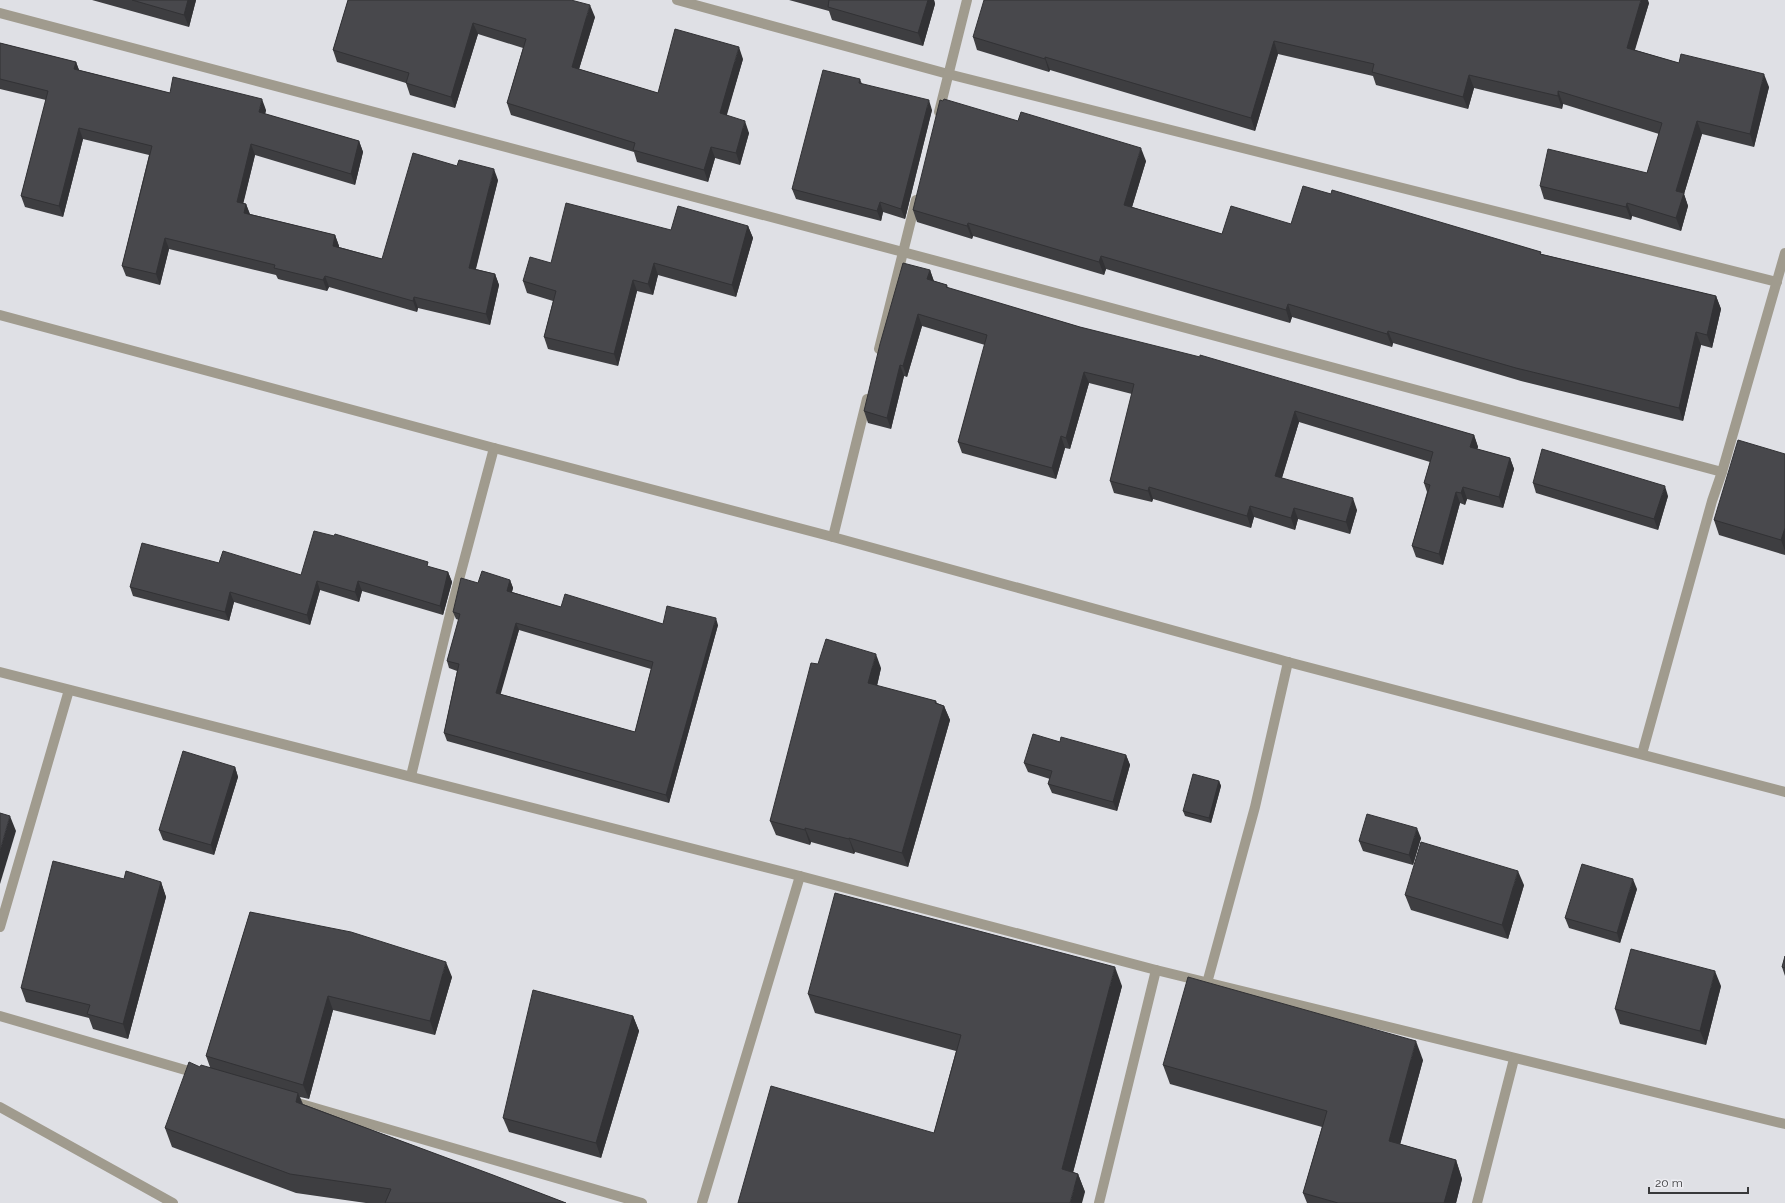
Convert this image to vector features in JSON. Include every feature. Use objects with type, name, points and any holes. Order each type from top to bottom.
[{"type":"street","points":[[677,0],[948,74],[1777,282]]},
{"type":"street","points":[[937,120],[968,0]]},
{"type":"street","points":[[0,14],[903,252],[1722,472]]},
{"type":"street","points":[[877,358],[919,190]]},
{"type":"street","points":[[1642,754],[1712,501],[1722,472],[1785,253]]},
{"type":"street","points":[[0,314],[494,448],[833,537],[1288,662],[1785,792]]},
{"type":"street","points":[[833,537],[869,389]]},
{"type":"street","points":[[411,776],[453,602],[494,448]]},
{"type":"street","points":[[1207,983],[1255,808],[1288,662]]},
{"type":"street","points":[[0,672],[800,876],[1207,983],[1785,1124]]},
{"type":"street","points":[[0,927],[69,690]]},
{"type":"street","points":[[702,1203],[800,876]]},
{"type":"street","points":[[1099,1203],[1156,970]]},
{"type":"street","points":[[0,1016],[205,1076]]},
{"type":"street","points":[[1477,1203],[1514,1059]]},
{"type":"street","points":[[282,1098],[642,1203]]},
{"type":"street","points":[[0,1107],[172,1203]]},
{"type":"building","points":[[132,0],[188,0],[184,15]]},
{"type":"building","points":[[348,0],[571,0],[590,5],[572,67],[658,93],[675,29],[739,47],[720,113],[745,121],[736,153],[711,147],[704,170],[633,150],[635,143],[507,103],[526,39],[473,23],[451,97],[406,83],[409,73],[333,50]]},
{"type":"building","points":[[829,0],[928,0],[918,33],[828,7]]},
{"type":"building","points":[[984,0],[1641,0],[1627,48],[1679,63],[1681,54],[1764,74],[1750,134],[1697,121],[1676,191],[1684,193],[1676,218],[1627,203],[1626,207],[1540,186],[1548,149],[1647,173],[1662,123],[1558,91],[1558,96],[1469,75],[1463,97],[1372,72],[1374,64],[1274,41],[1251,118],[973,37]]},
{"type":"building","points":[[0,43],[76,62],[74,69],[170,93],[173,77],[262,99],[259,112],[359,141],[351,174],[251,144],[237,202],[246,204],[244,213],[335,235],[333,246],[382,259],[413,153],[457,166],[459,160],[494,169],[469,268],[495,274],[486,314],[414,297],[413,301],[325,276],[323,280],[274,268],[275,265],[165,238],[156,274],[122,266],[152,146],[79,128],[59,206],[21,196],[48,91],[0,79]]},
{"type":"building","points":[[823,70],[860,79],[859,83],[929,100],[901,209],[880,202],[877,211],[792,189]]},
{"type":"building","points":[[944,99],[1018,121],[1021,112],[1141,148],[1124,205],[1222,234],[1231,206],[1291,224],[1303,186],[1331,194],[1332,190],[1541,252],[1540,254],[1716,296],[1707,335],[1696,332],[1679,408],[1516,368],[1388,331],[1387,334],[1288,304],[1286,310],[1101,256],[1099,262],[968,223],[967,226],[913,210],[940,100],[943,101]]},
{"type":"building","points":[[566,203],[671,230],[678,206],[748,226],[732,285],[654,263],[648,284],[633,280],[614,354],[544,337],[556,291],[523,281],[530,257],[551,263]]},
{"type":"building","points":[[903,263],[930,270],[927,279],[947,285],[946,287],[1080,327],[1200,357],[1200,355],[1474,435],[1470,447],[1510,458],[1499,497],[1463,487],[1461,493],[1456,492],[1439,554],[1412,546],[1430,485],[1424,483],[1433,452],[1295,411],[1275,476],[1353,498],[1346,522],[1294,508],[1291,518],[1250,506],[1247,516],[1149,487],[1148,491],[1110,481],[1134,384],[1084,372],[1066,438],[1061,436],[1052,468],[958,442],[987,335],[918,314],[903,366],[900,365],[887,418],[864,411],[880,344]]},
{"type":"building","points":[[1738,440],[1785,454],[1785,528],[1781,540],[1714,520]]},
{"type":"building","points":[[1542,449],[1665,486],[1654,519],[1533,483]]},
{"type":"building","points":[[314,531],[334,536],[335,534],[428,562],[427,566],[448,572],[440,606],[358,581],[355,592],[317,581],[307,615],[230,592],[225,612],[130,587],[142,543],[219,563],[223,551],[301,575]]},
{"type":"building","points":[[482,571],[510,580],[507,591],[561,607],[565,594],[663,624],[667,606],[716,618],[666,795],[444,733],[459,664],[447,661],[460,614],[453,612],[461,578],[478,583]],"holes":[[[516,623],[653,662],[635,732],[496,693]]]},
{"type":"building","points":[[826,639],[876,654],[868,683],[936,701],[935,703],[944,706],[902,853],[849,838],[805,828],[805,830],[770,821],[811,663],[818,664]]},
{"type":"building","points":[[1033,734],[1060,742],[1061,737],[1126,755],[1113,802],[1048,784],[1052,771],[1024,763]]},
{"type":"building","points":[[183,751],[235,767],[211,845],[159,830]]},
{"type":"building","points":[[1193,774],[1219,781],[1209,818],[1183,811]]},
{"type":"building","points":[[0,813],[10,816],[0,851]]},
{"type":"building","points":[[1367,814],[1417,828],[1409,855],[1359,841]]},
{"type":"building","points":[[1421,842],[1518,871],[1502,925],[1405,895]]},
{"type":"building","points":[[53,861],[124,879],[126,871],[161,882],[123,1024],[87,1014],[90,1005],[21,988]]},
{"type":"building","points":[[1582,864],[1633,879],[1617,933],[1565,918]]},
{"type":"building","points":[[835,893],[1115,967],[1062,1169],[1078,1174],[1070,1203],[738,1203],[771,1086],[934,1133],[961,1035],[808,994]]},
{"type":"building","points":[[250,912],[351,932],[446,962],[430,1021],[328,996],[303,1085],[206,1056]]},
{"type":"building","points":[[1631,949],[1715,971],[1700,1031],[1615,1009]]},
{"type":"building","points":[[1785,956],[1785,968],[1782,967]]},
{"type":"building","points":[[1188,977],[1416,1041],[1389,1141],[1456,1160],[1444,1203],[1338,1203],[1303,1193],[1327,1111],[1163,1065]]},
{"type":"building","points":[[533,990],[633,1016],[596,1143],[503,1118]]},
{"type":"building","points":[[189,1062],[200,1067],[201,1065],[298,1093],[296,1102],[566,1203],[385,1203],[391,1189],[290,1174],[165,1128]]}]
